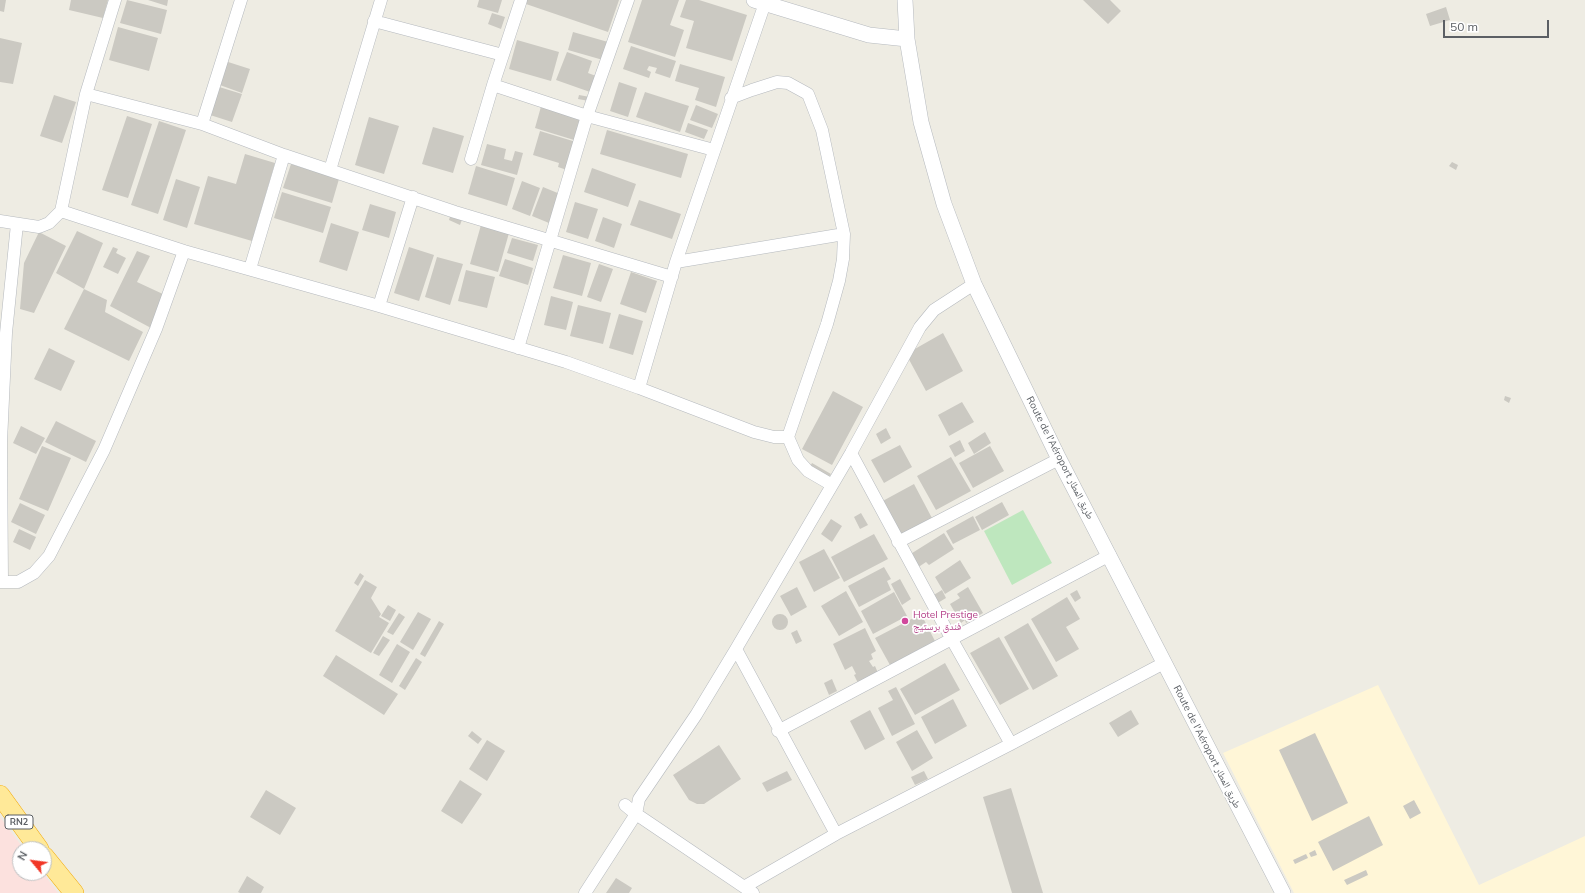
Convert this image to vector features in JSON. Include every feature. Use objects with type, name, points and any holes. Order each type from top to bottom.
[{"type":"highway","name":"RN2","points":[[0,795],[33,841]]},
{"type":"highway","points":[[52,866],[74,893]]},
{"type":"street","points":[[0,221],[39,227],[49,223],[61,210],[86,94],[115,0]]},
{"type":"street","points":[[202,124],[241,0]]},
{"type":"street","points":[[330,170],[381,0]]},
{"type":"street","points":[[471,158],[521,0]]},
{"type":"street","points":[[518,348],[587,116],[628,0]]},
{"type":"street","name":"Route de l'Aéroport طريق المطار","points":[[905,0],[907,39],[920,115],[944,204],[974,284],[1059,458],[1283,893]]},
{"type":"street","points":[[639,388],[676,262],[731,98],[759,2],[869,35],[907,39]]},
{"type":"street","points":[[374,21],[503,54]]},
{"type":"street","points":[[731,98],[777,82],[788,83],[808,94],[822,130],[844,234],[843,259],[831,310],[788,437],[798,460],[808,471],[832,485]]},
{"type":"street","points":[[493,85],[587,116],[714,150]]},
{"type":"street","points":[[86,94],[202,124],[284,155],[455,212],[672,277]]},
{"type":"street","points":[[250,269],[284,155]]},
{"type":"street","points":[[379,306],[413,197]]},
{"type":"street","points":[[61,210],[184,251],[379,306],[566,362],[754,432],[774,437],[788,437]]},
{"type":"street","points":[[17,224],[6,333],[1,442],[1,582],[18,582],[34,574],[49,556],[107,443],[156,329],[184,251]]},
{"type":"street","points":[[676,262],[844,234]]},
{"type":"street","points":[[585,893],[636,814],[639,799],[696,715],[736,649],[851,454],[920,327],[934,310],[974,284]]},
{"type":"street","points":[[851,454],[898,542],[1011,744]]},
{"type":"street","points":[[898,542],[1059,458]]},
{"type":"street","points":[[778,731],[1110,555]]},
{"type":"street","points":[[736,649],[778,731],[836,834]]},
{"type":"street","points":[[625,805],[636,814],[749,890],[836,834],[1164,663]]},
{"type":"shaded area","points":[[1378,685],[1479,885],[1585,836],[1585,893],[1294,893],[1223,753]]},
{"type":"shaded area","points":[[0,817],[18,841],[12,841],[12,881],[49,881],[58,893],[0,893]]},
{"type":"green space","points":[[1023,510],[1052,563],[1012,585],[984,531]]},
{"type":"building","points":[[0,0],[6,0],[4,12],[0,11]]},
{"type":"building","points":[[71,0],[108,0],[103,18],[69,10]]},
{"type":"building","points":[[127,0],[167,10],[161,34],[120,23]]},
{"type":"building","points":[[148,0],[168,0],[167,6]]},
{"type":"building","points":[[479,0],[502,0],[498,13],[477,7]]},
{"type":"building","points":[[527,0],[619,0],[608,32],[526,4]]},
{"type":"building","points":[[642,0],[679,0],[670,25],[684,30],[675,57],[628,42]]},
{"type":"building","points":[[686,0],[699,0],[747,15],[732,61],[686,48],[694,21],[680,17]]},
{"type":"building","points":[[1083,0],[1110,0],[1121,11],[1108,24]]},
{"type":"building","points":[[1446,7],[1450,20],[1430,26],[1426,14]]},
{"type":"building","points":[[492,13],[505,17],[501,29],[488,24]]},
{"type":"building","points":[[118,27],[158,38],[149,71],[109,60]]},
{"type":"building","points":[[573,32],[608,42],[603,60],[568,50]]},
{"type":"building","points":[[0,38],[22,43],[13,84],[0,82]]},
{"type":"building","points":[[517,40],[559,52],[551,81],[509,69]]},
{"type":"building","points":[[631,46],[676,61],[670,78],[655,73],[657,68],[649,66],[647,70],[651,72],[649,78],[623,69]]},
{"type":"building","points":[[567,52],[592,61],[588,73],[596,76],[590,92],[556,80]]},
{"type":"building","points":[[225,61],[250,69],[242,93],[217,84]]},
{"type":"building","points":[[680,64],[725,77],[716,107],[695,100],[699,88],[675,81]]},
{"type":"building","points":[[619,82],[637,88],[628,117],[610,111]]},
{"type":"building","points":[[216,86],[242,94],[232,122],[207,114]]},
{"type":"building","points":[[645,92],[689,106],[680,132],[636,117]]},
{"type":"building","points":[[54,95],[76,102],[62,143],[40,136]]},
{"type":"building","points":[[579,95],[590,97],[589,101],[578,99]]},
{"type":"building","points":[[542,103],[582,115],[574,140],[535,128]]},
{"type":"building","points":[[696,105],[718,114],[712,128],[690,120]]},
{"type":"building","points":[[127,116],[152,124],[128,198],[102,190]]},
{"type":"building","points":[[369,117],[399,126],[384,174],[355,165]]},
{"type":"building","points":[[159,121],[186,130],[158,214],[131,205]]},
{"type":"building","points":[[688,123],[708,130],[704,139],[685,132]]},
{"type":"building","points":[[433,127],[464,136],[453,173],[422,164]]},
{"type":"building","points":[[607,130],[688,154],[681,178],[600,154]]},
{"type":"building","points":[[540,131],[576,142],[567,170],[558,167],[559,163],[533,155]]},
{"type":"building","points":[[487,144],[506,149],[504,159],[512,161],[515,151],[523,153],[517,175],[481,165]]},
{"type":"building","points":[[245,154],[275,163],[252,241],[194,224],[208,176],[236,184]]},
{"type":"building","points":[[1452,162],[1458,165],[1456,170],[1449,166]]},
{"type":"building","points":[[291,164],[339,179],[332,203],[283,188]]},
{"type":"building","points":[[476,166],[515,178],[507,206],[468,194]]},
{"type":"building","points":[[592,168],[636,184],[628,207],[584,192]]},
{"type":"building","points":[[176,179],[200,187],[187,228],[163,220]]},
{"type":"building","points":[[522,181],[540,188],[530,216],[512,209]]},
{"type":"building","points":[[543,187],[560,194],[549,223],[532,216]]},
{"type":"building","points":[[282,192],[331,207],[323,233],[274,218]]},
{"type":"building","points":[[639,200],[681,214],[672,239],[630,225]]},
{"type":"building","points":[[575,202],[598,209],[588,239],[566,232]]},
{"type":"building","points":[[370,204],[396,212],[389,238],[362,230]]},
{"type":"building","points":[[451,213],[463,217],[460,225],[449,220]]},
{"type":"building","points":[[603,217],[622,224],[614,248],[595,241]]},
{"type":"building","points":[[331,223],[359,232],[347,271],[319,262]]},
{"type":"building","points":[[481,225],[509,233],[498,272],[470,264]]},
{"type":"building","points":[[77,231],[103,243],[84,289],[56,273]]},
{"type":"building","points":[[39,232],[66,246],[34,313],[20,309],[24,263]]},
{"type":"building","points":[[512,238],[538,245],[533,261],[507,253]]},
{"type":"building","points":[[113,247],[118,249],[116,253],[126,258],[118,274],[103,267]]},
{"type":"building","points":[[409,247],[434,255],[419,301],[394,293]]},
{"type":"building","points":[[137,251],[150,256],[137,282],[165,295],[151,328],[110,306]]},
{"type":"building","points":[[563,255],[591,263],[582,296],[553,288]]},
{"type":"building","points":[[437,257],[463,264],[450,305],[425,297]]},
{"type":"building","points":[[505,259],[533,268],[528,285],[499,276]]},
{"type":"building","points":[[599,264],[613,269],[601,302],[587,297]]},
{"type":"building","points":[[466,270],[495,277],[487,308],[458,301]]},
{"type":"building","points":[[631,272],[657,281],[646,313],[620,304]]},
{"type":"building","points":[[84,289],[107,300],[105,312],[143,332],[129,361],[64,329]]},
{"type":"building","points":[[551,296],[573,302],[566,330],[544,325]]},
{"type":"building","points":[[578,305],[611,313],[603,344],[570,336]]},
{"type":"building","points":[[619,314],[643,321],[633,355],[609,348]]},
{"type":"building","points":[[943,333],[963,371],[926,391],[906,354]]},
{"type":"building","points":[[49,348],[75,361],[61,391],[34,379]]},
{"type":"building","points":[[833,391],[863,407],[832,465],[802,449]]},
{"type":"building","points":[[1505,396],[1511,398],[1509,403],[1504,400]]},
{"type":"building","points":[[962,402],[974,422],[949,436],[938,415]]},
{"type":"building","points":[[56,421],[96,441],[86,462],[45,442]]},
{"type":"building","points":[[21,426],[45,438],[36,454],[13,443]]},
{"type":"building","points":[[886,428],[891,438],[881,444],[876,434]]},
{"type":"building","points":[[985,432],[991,443],[974,454],[968,443]]},
{"type":"building","points":[[960,440],[965,451],[955,457],[949,446]]},
{"type":"building","points":[[900,445],[912,467],[884,483],[871,460]]},
{"type":"building","points":[[42,446],[71,458],[48,511],[19,499]]},
{"type":"building","points":[[990,446],[1004,471],[973,488],[959,463]]},
{"type":"building","points":[[951,457],[971,491],[936,510],[917,476]]},
{"type":"building","points":[[812,463],[831,474],[827,480],[808,470]]},
{"type":"building","points":[[914,484],[933,520],[898,539],[879,503]]},
{"type":"building","points":[[1002,502],[1009,515],[982,530],[975,517]]},
{"type":"building","points":[[20,503],[45,515],[36,534],[11,522]]},
{"type":"building","points":[[861,513],[868,525],[860,529],[854,517]]},
{"type":"building","points":[[973,516],[980,530],[953,544],[946,531]]},
{"type":"building","points":[[831,519],[842,526],[832,542],[821,534]]},
{"type":"building","points":[[19,529],[36,537],[30,550],[13,542]]},
{"type":"building","points":[[944,533],[954,549],[929,565],[926,562],[917,568],[909,555]]},
{"type":"building","points":[[874,534],[888,559],[844,582],[831,557]]},
{"type":"building","points":[[824,549],[840,578],[814,592],[799,562]]},
{"type":"building","points":[[960,560],[971,578],[945,594],[935,577]]},
{"type":"building","points":[[884,567],[891,579],[887,581],[891,590],[859,607],[848,586]]},
{"type":"building","points":[[360,573],[364,576],[358,586],[354,583]]},
{"type":"building","points":[[900,579],[911,599],[902,605],[891,584]]},
{"type":"building","points":[[365,580],[377,587],[371,598],[381,614],[379,617],[389,623],[371,653],[335,631]]},
{"type":"building","points":[[797,587],[807,607],[791,616],[780,596]]},
{"type":"building","points":[[968,587],[983,613],[966,623],[965,620],[961,623],[950,604],[960,598],[957,594]]},
{"type":"building","points":[[942,590],[946,598],[936,604],[932,596]]},
{"type":"building","points":[[1077,590],[1081,598],[1075,602],[1070,594]]},
{"type":"building","points":[[846,591],[863,622],[839,636],[821,606]]},
{"type":"building","points":[[894,592],[907,616],[873,634],[861,611]]},
{"type":"building","points":[[1067,597],[1080,619],[1066,627],[1079,649],[1056,662],[1031,619]]},
{"type":"building","points":[[388,605],[396,610],[390,621],[381,616]]},
{"type":"building","points":[[418,612],[431,619],[413,650],[400,642]]},
{"type":"building","points":[[399,613],[405,617],[393,635],[387,632]]},
{"type":"building","points":[[777,614],[783,614],[788,619],[786,628],[783,630],[777,630],[772,625],[772,619]]},
{"type":"building","points":[[921,614],[935,641],[890,665],[875,638]]},
{"type":"building","points":[[439,621],[444,624],[425,657],[420,654]]},
{"type":"building","points":[[1028,623],[1058,676],[1033,690],[1004,637]]},
{"type":"building","points":[[865,628],[876,651],[871,654],[873,659],[869,661],[873,667],[875,666],[878,673],[858,683],[852,666],[845,670],[833,644]]},
{"type":"building","points":[[797,630],[802,641],[796,644],[791,633]]},
{"type":"building","points":[[383,636],[390,640],[379,656],[373,653]]},
{"type":"building","points":[[999,637],[1029,689],[1000,705],[970,653]]},
{"type":"building","points":[[397,644],[410,652],[392,683],[379,675]]},
{"type":"building","points":[[336,655],[398,694],[384,715],[323,676]]},
{"type":"building","points":[[416,658],[422,662],[405,690],[399,686]]},
{"type":"building","points":[[945,663],[960,690],[915,715],[900,689]]},
{"type":"building","points":[[832,679],[837,691],[829,695],[824,683]]},
{"type":"building","points":[[896,687],[915,724],[892,736],[878,708],[893,700],[888,691]]},
{"type":"building","points":[[953,699],[967,726],[935,744],[921,717]]},
{"type":"building","points":[[870,710],[885,739],[865,750],[850,721]]},
{"type":"building","points":[[1131,710],[1139,724],[1118,737],[1109,723]]},
{"type":"building","points":[[917,730],[933,758],[912,771],[896,742]]},
{"type":"building","points":[[472,731],[482,739],[478,744],[468,736]]},
{"type":"building","points":[[1315,733],[1348,803],[1312,821],[1279,750]]},
{"type":"building","points":[[487,740],[505,751],[487,781],[469,769]]},
{"type":"building","points":[[719,745],[741,779],[704,804],[697,804],[689,800],[673,775]]},
{"type":"building","points":[[787,771],[792,780],[767,792],[762,783]]},
{"type":"building","points":[[924,771],[928,779],[915,785],[911,777]]},
{"type":"building","points":[[460,780],[482,794],[462,824],[441,811]]},
{"type":"building","points":[[1011,788],[1043,893],[1012,893],[983,797]]},
{"type":"building","points":[[266,790],[296,808],[280,835],[250,817]]},
{"type":"building","points":[[1414,800],[1421,813],[1410,819],[1403,806]]},
{"type":"building","points":[[1369,816],[1383,845],[1333,871],[1318,842]]},
{"type":"building","points":[[1315,850],[1317,855],[1311,857],[1309,853]]},
{"type":"building","points":[[1306,854],[1308,858],[1295,864],[1293,860]]},
{"type":"building","points":[[1366,870],[1368,875],[1347,885],[1344,880]]},
{"type":"building","points":[[247,876],[264,887],[261,893],[238,892]]},
{"type":"building","points":[[616,878],[632,888],[629,893],[606,893]]},
{"type":"place","name":"Hotel Prestige فندق برستيج","points":[[905,621]]}]
